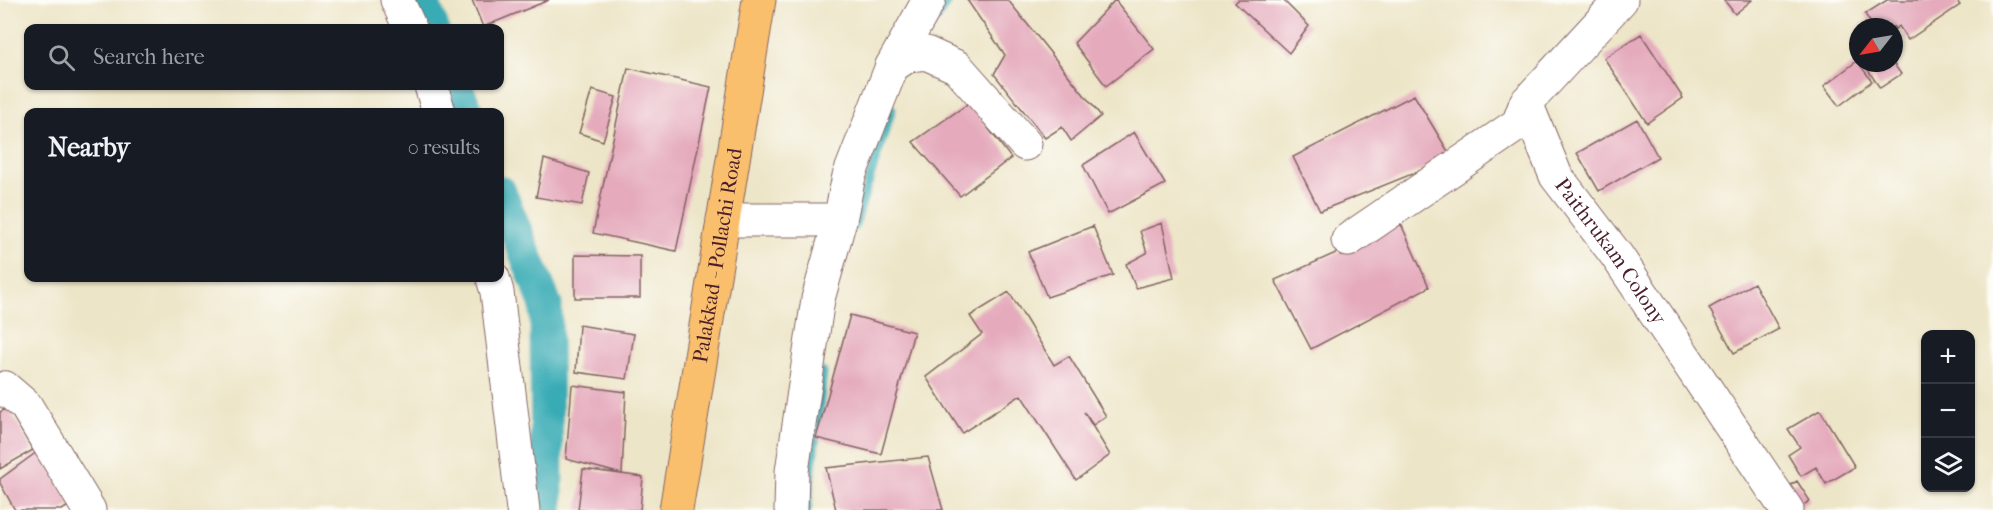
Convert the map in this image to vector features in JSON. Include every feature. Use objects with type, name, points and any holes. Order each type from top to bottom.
[{"type":"main road","name":"Palakkad - Pollachi Road","points":[[676,510],[759,0]]},
{"type":"street","points":[[397,0],[408,24]]},
{"type":"street","points":[[791,510],[792,471],[818,299],[840,220],[849,176],[892,66],[929,0]]},
{"type":"street","points":[[1348,240],[1518,124],[1527,103],[1622,0]]},
{"type":"street","points":[[892,66],[909,55],[926,53],[957,67],[1025,144]]},
{"type":"street","points":[[432,90],[439,108]]},
{"type":"street","name":"Paithrukam Colony","points":[[1527,103],[1556,176],[1617,256],[1787,510]]},
{"type":"street","points":[[723,220],[840,220]]},
{"type":"street","points":[[494,282],[523,510]]},
{"type":"street","points":[[0,390],[5,388],[26,406],[89,510]]},
{"type":"building","points":[[472,0],[549,0],[490,24],[482,24]]},
{"type":"building","points":[[967,0],[1008,0],[1101,116],[1071,141],[1062,127],[1045,138],[994,74],[1005,55]]},
{"type":"building","points":[[1115,0],[1154,49],[1106,86],[1074,43]]},
{"type":"building","points":[[1238,0],[1283,0],[1309,26],[1289,53],[1235,3]]},
{"type":"building","points":[[1724,0],[1752,0],[1735,14]]},
{"type":"building","points":[[1887,0],[1956,0],[1960,5],[1908,40],[1903,32],[1903,18],[1867,18],[1865,14]]},
{"type":"building","points":[[1641,34],[1683,98],[1647,123],[1604,58]]},
{"type":"building","points":[[1849,67],[1849,72],[1865,72],[1872,81],[1839,106],[1824,86]]},
{"type":"building","points":[[628,68],[711,87],[676,251],[593,233]]},
{"type":"building","points":[[1869,72],[1900,72],[1901,74],[1880,88]]},
{"type":"building","points":[[592,90],[616,97],[603,141],[579,133]]},
{"type":"building","points":[[1414,95],[1452,158],[1320,211],[1293,157]]},
{"type":"building","points":[[969,103],[1011,158],[960,196],[913,142]]},
{"type":"building","points":[[1637,119],[1658,157],[1599,191],[1577,153]]},
{"type":"building","points":[[1134,132],[1165,184],[1108,214],[1083,165]]},
{"type":"building","points":[[544,159],[589,173],[582,205],[536,197]]},
{"type":"building","points":[[1162,223],[1174,278],[1136,288],[1126,264],[1147,253],[1140,231]]},
{"type":"building","points":[[1401,224],[1429,287],[1311,349],[1275,280]]},
{"type":"building","points":[[1093,226],[1113,275],[1047,297],[1028,252]]},
{"type":"building","points":[[575,255],[640,256],[640,298],[575,298]]},
{"type":"building","points":[[1754,283],[1779,329],[1734,353],[1709,308]]},
{"type":"building","points":[[1009,292],[1054,365],[1069,356],[1106,416],[1093,425],[1084,412],[1110,455],[1076,480],[1021,395],[962,433],[926,377],[982,334],[970,316]]},
{"type":"building","points":[[850,315],[914,332],[881,454],[816,438]]},
{"type":"building","points":[[579,325],[634,334],[627,379],[576,372]]},
{"type":"building","points":[[572,385],[626,392],[622,474],[566,459]]},
{"type":"building","points":[[8,408],[33,450],[0,469],[0,412]]},
{"type":"building","points":[[1820,410],[1855,467],[1826,484],[1816,467],[1801,476],[1788,455],[1800,447],[1788,429]]},
{"type":"building","points":[[41,449],[70,505],[62,510],[15,510],[0,479]]},
{"type":"building","points":[[928,457],[943,510],[836,510],[826,468]]},
{"type":"building","points":[[583,469],[643,477],[640,510],[578,510]]},
{"type":"building","points":[[1797,481],[1810,501],[1795,510],[1782,490]]},
{"type":"waterway","points":[[422,0],[431,24]]},
{"type":"waterway","points":[[937,18],[948,0]]},
{"type":"waterway","points":[[458,90],[465,108]]},
{"type":"waterway","points":[[854,227],[892,109]]},
{"type":"waterway","points":[[504,202],[546,305],[547,510]]},
{"type":"waterway","points":[[807,510],[823,372]]}]
